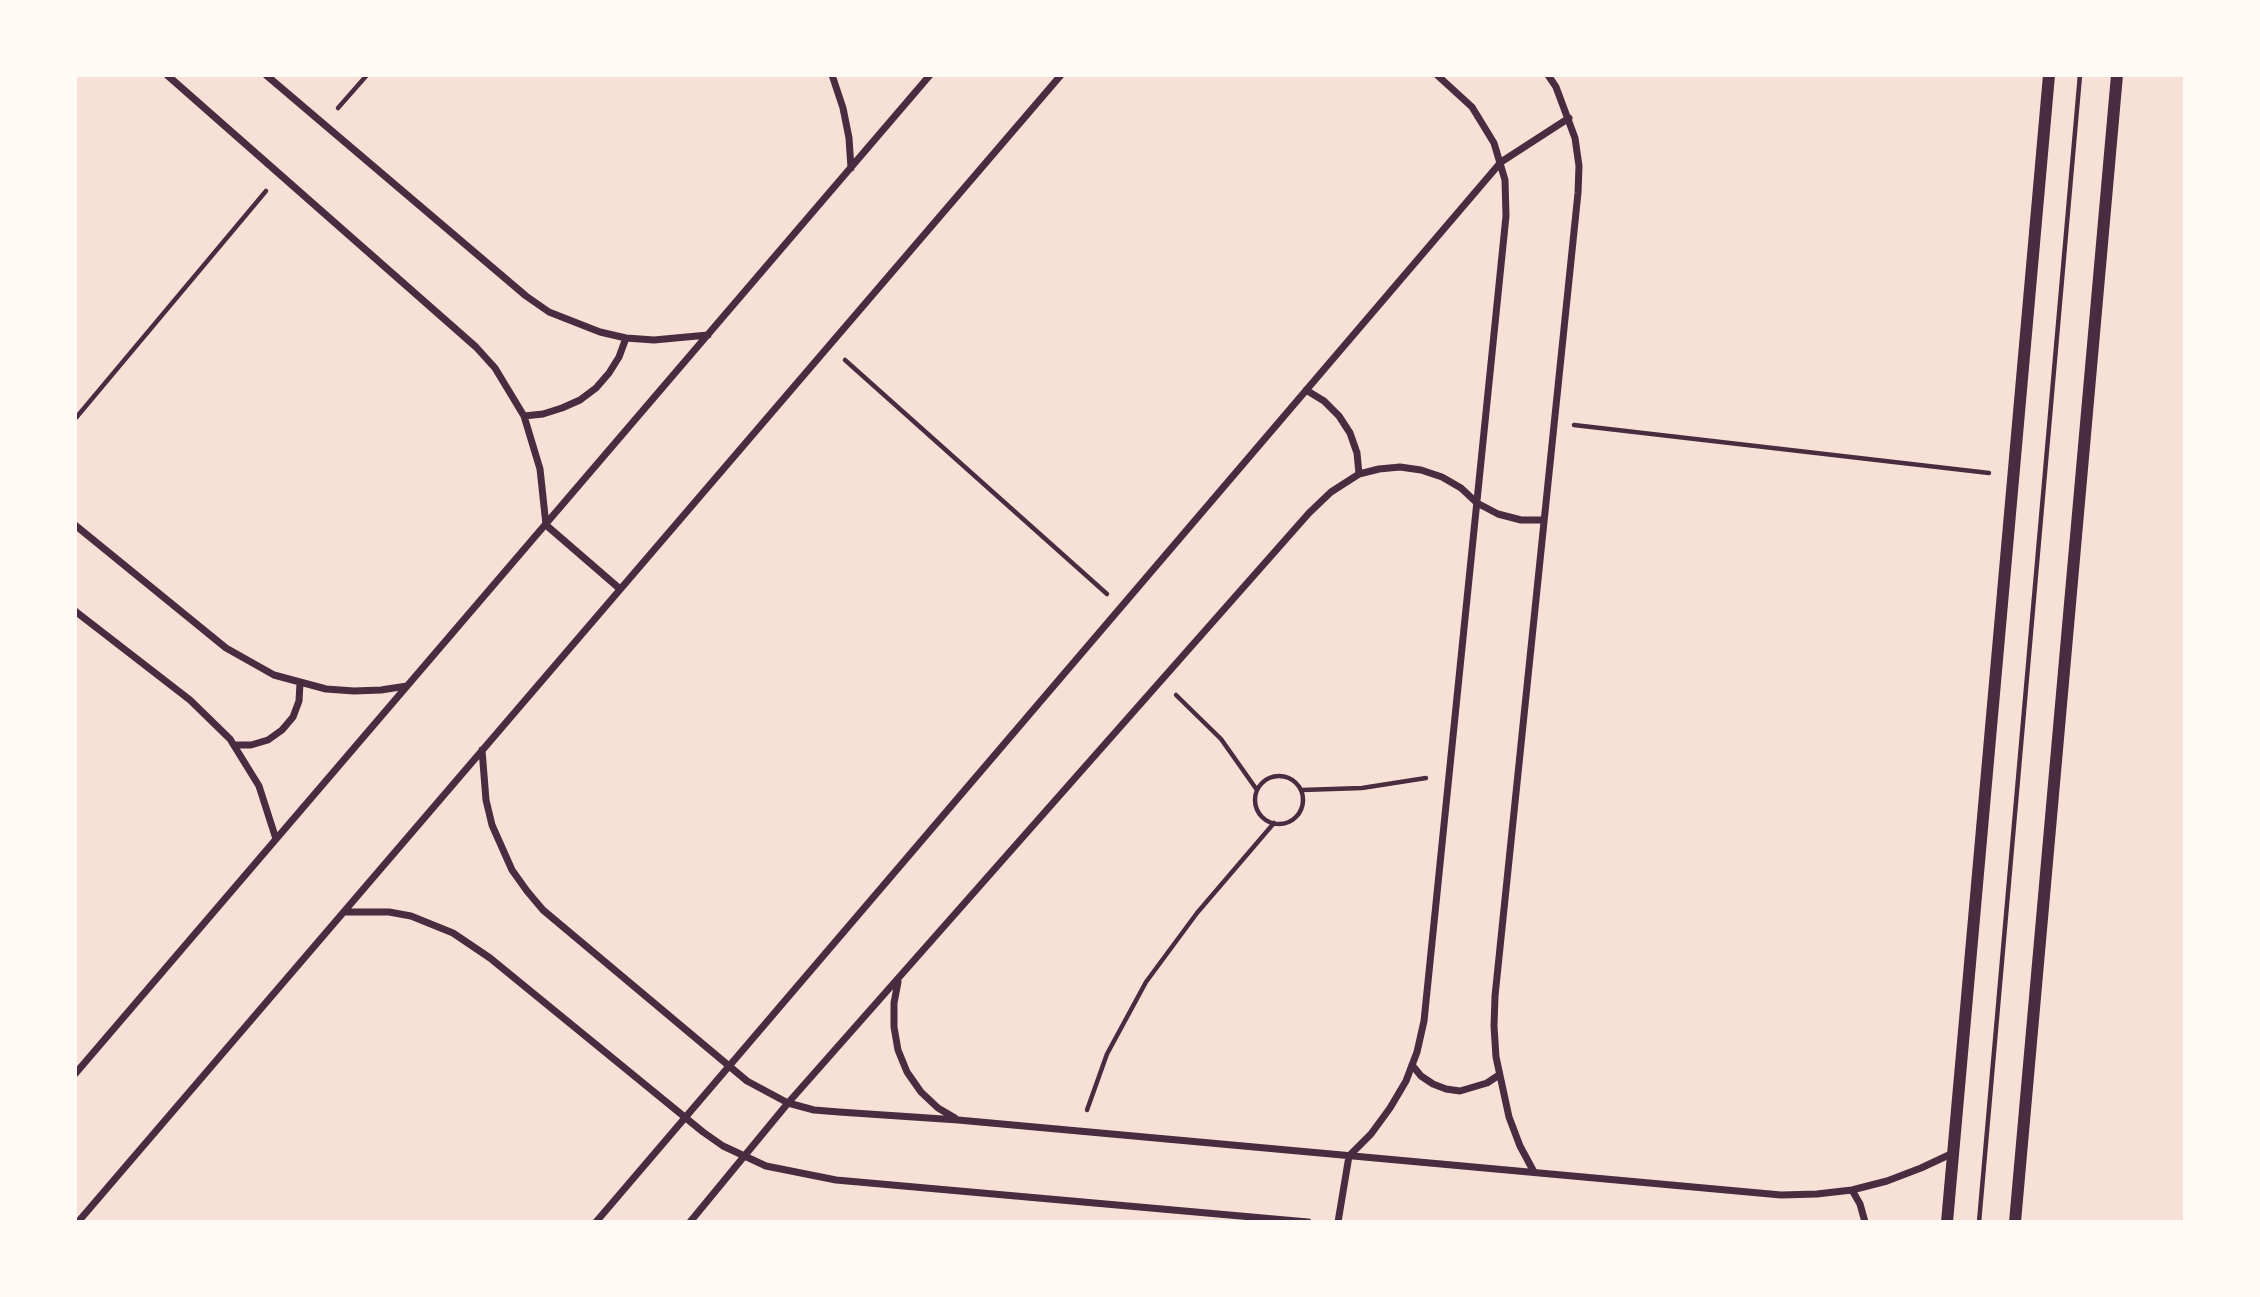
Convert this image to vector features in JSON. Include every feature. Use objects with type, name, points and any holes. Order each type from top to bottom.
[{"type":"street","points":[[167,75],[477,346],[495,368],[524,416],[540,469],[546,525],[620,589]]},
{"type":"street","points":[[267,75],[526,296],[549,312],[574,324],[626,338],[654,340],[708,335]]},
{"type":"street","points":[[842,75],[833,77],[847,128],[851,168]]},
{"type":"street","points":[[75,1073],[930,75]]},
{"type":"street","points":[[78,1222],[1061,75]]},
{"type":"street","points":[[1338,1222],[1349,1156],[1390,1108],[1406,1081],[1424,1021],[1506,216],[1506,189],[1501,162],[1484,124],[1472,107],[1437,75]]},
{"type":"street","points":[[1534,1172],[1509,1117],[1499,1075],[1494,1026],[1578,193],[1579,166],[1575,138],[1556,87],[1548,75]]},
{"type":"street","points":[[1947,1222],[2049,75]]},
{"type":"street","points":[[2015,1222],[2117,75]]},
{"type":"street","points":[[596,1222],[1501,162],[1569,118]]},
{"type":"street","points":[[524,416],[562,408],[580,400],[596,388],[619,357],[626,338]]},
{"type":"street","points":[[1306,390],[1324,401],[1339,415],[1350,433],[1357,453],[1359,474]]},
{"type":"street","points":[[690,1222],[788,1104],[1309,513],[1331,492],[1359,474],[1390,468],[1422,470],[1461,488],[1477,503],[1498,514],[1521,520],[1544,520]]},
{"type":"street","points":[[75,525],[226,648],[274,675],[327,689],[381,690],[408,685]]},
{"type":"street","points":[[75,611],[211,718],[234,745],[259,786],[276,839]]},
{"type":"street","points":[[234,745],[251,745],[268,740],[282,730],[293,717],[299,701],[300,683]]},
{"type":"street","points":[[482,750],[486,800],[492,825],[512,870],[527,891],[543,909],[747,1081],[788,1104],[814,1110],[958,1120],[1781,1195],[1853,1190],[1887,1181],[1953,1152]]},
{"type":"street","points":[[344,912],[389,912],[411,916],[433,923],[463,938],[723,1146],[744,1157],[789,1172],[836,1180],[1308,1222]]},
{"type":"street","points":[[899,980],[894,1003],[894,1027],[903,1061],[921,1092],[938,1108],[958,1120]]},
{"type":"street","points":[[1412,1065],[1421,1076],[1433,1084],[1460,1091],[1488,1083],[1499,1075]]},
{"type":"street","points":[[1853,1190],[1865,1222]]},
{"type":"path","points":[[324,124],[367,75]]},
{"type":"path","points":[[1979,1222],[2080,75]]},
{"type":"path","points":[[75,419],[280,174]]},
{"type":"path","points":[[829,345],[1121,607]]},
{"type":"path","points":[[1554,423],[2014,476]]},
{"type":"path","points":[[1160,682],[1207,723],[1234,755],[1257,790]]},
{"type":"path","points":[[1302,790],[1372,787],[1450,772]]},
{"type":"path","points":[[1270,777],[1289,777],[1297,782],[1302,790],[1304,799],[1298,816],[1282,824],[1265,820],[1256,806],[1257,790],[1262,782],[1270,777]]},
{"type":"path","points":[[1080,1131],[1107,1054],[1146,982],[1197,913],[1273,824]]}]
